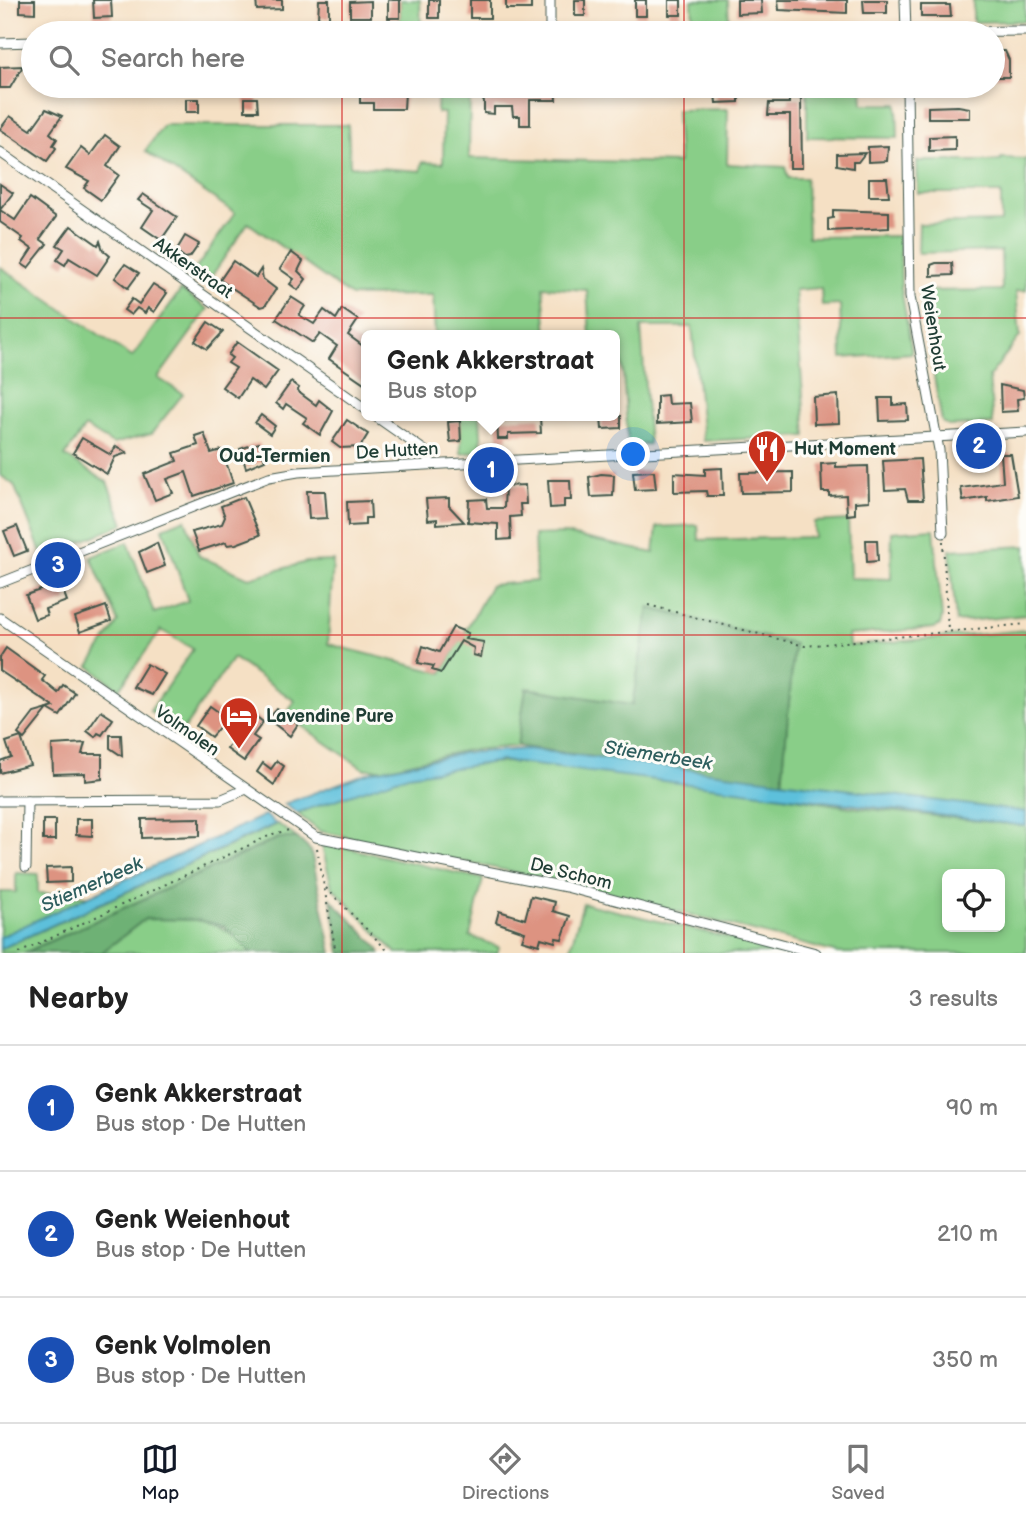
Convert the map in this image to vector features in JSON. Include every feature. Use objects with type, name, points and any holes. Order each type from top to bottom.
[{"type":"street","points":[[550,0],[550,21]]},
{"type":"street","points":[[905,0],[906,21]]},
{"type":"street","points":[[1005,31],[1026,31]]},
{"type":"street","points":[[0,43],[21,43]]},
{"type":"street","name":"Weienhout","points":[[907,98],[910,297],[936,438],[943,533]]},
{"type":"street","name":"Akkerstraat","points":[[0,152],[361,406]]},
{"type":"street","points":[[382,421],[425,451],[432,464]]},
{"type":"street","name":"De Hutten","points":[[0,583],[269,477],[298,472],[1026,432]]},
{"type":"street","name":"Volmolen","points":[[0,618],[244,790],[316,836]]},
{"type":"street","points":[[0,801],[220,800],[244,790]]},
{"type":"street","points":[[26,867],[27,801]]},
{"type":"street","name":"De Schom","points":[[316,836],[566,887],[816,953]]},
{"type":"path","points":[[943,533],[948,631]]},
{"type":"path","points":[[648,605],[805,646],[1026,624]]},
{"type":"path","points":[[19,953],[231,853],[292,829]]},
{"type":"path","points":[[316,836],[336,953]]},
{"type":"path","points":[[326,887],[390,953]]},
{"type":"green space","points":[[400,0],[420,0],[421,21],[400,21]]},
{"type":"green space","points":[[692,0],[728,0],[729,21],[693,21]]},
{"type":"green space","points":[[973,0],[1025,0],[1025,21],[973,21]]},
{"type":"green space","points":[[438,98],[470,98],[469,158],[679,163],[676,110],[728,109],[727,164],[785,167],[788,178],[806,178],[808,237],[900,236],[901,287],[912,353],[842,358],[840,305],[822,306],[821,288],[795,290],[806,436],[703,441],[692,327],[641,327],[649,444],[628,445],[620,330],[590,330],[587,290],[543,287],[547,330],[435,330],[433,295],[351,296],[248,223],[211,277],[210,286],[192,274],[235,213],[145,151],[164,125],[348,125],[350,166],[421,171],[422,162],[443,163],[444,113],[437,113]]},
{"type":"green space","points":[[807,98],[863,98],[863,104],[897,104],[898,138],[807,137]]},
{"type":"green space","points":[[1001,158],[1026,159],[1026,290],[1016,291],[1020,336],[989,377],[993,424],[949,426],[942,422],[919,291],[1002,290],[1001,251],[918,253],[919,224],[1001,222],[1001,193],[918,193],[917,161],[1001,161]]},
{"type":"green space","points":[[0,267],[132,357],[181,290],[208,309],[158,378],[183,394],[151,434],[113,444],[85,427],[65,456],[107,482],[124,524],[43,557],[14,485],[0,475]]},
{"type":"green space","points":[[460,421],[480,421],[482,451],[461,454]]},
{"type":"green space","points":[[185,519],[199,556],[249,578],[307,562],[333,561],[328,644],[442,673],[491,585],[536,581],[534,535],[565,534],[654,553],[657,527],[698,525],[699,540],[814,537],[814,522],[848,520],[850,578],[891,579],[892,532],[934,529],[942,617],[940,625],[934,628],[848,635],[849,646],[1026,630],[1026,816],[782,784],[794,644],[649,608],[632,706],[527,688],[517,746],[462,751],[384,769],[364,769],[286,715],[295,701],[233,658],[181,733],[150,711],[193,649],[161,630],[119,689],[89,666],[118,622],[91,557],[128,542],[154,613],[188,601],[163,528]]},
{"type":"green space","points":[[1026,546],[1026,615],[956,622],[950,550]]},
{"type":"green space","points":[[649,608],[794,644],[782,784],[517,746],[526,688],[632,705]]},
{"type":"green space","points":[[508,762],[677,779],[850,807],[1026,826],[1026,953],[838,953],[575,885],[319,831],[298,814],[400,776],[452,766]]},
{"type":"green space","points":[[278,824],[297,838],[278,838],[24,953],[0,953],[0,949]]},
{"type":"green space","points":[[279,838],[297,838],[311,851],[332,953],[251,953],[224,926],[198,920],[145,919],[101,953],[24,953]]},
{"type":"green space","points":[[321,842],[483,879],[470,936],[499,947],[497,953],[396,953],[332,887]]},
{"type":"green space","points":[[16,873],[38,874],[38,893],[88,896],[0,940],[0,892],[16,892]]},
{"type":"green space","points":[[331,899],[377,946],[381,953],[340,953]]},
{"type":"green space","points":[[583,903],[792,953],[569,953]]},
{"type":"green space","points":[[145,919],[203,921],[227,931],[251,953],[101,953]]},
{"type":"water","points":[[527,749],[1026,812],[1026,826],[502,761],[408,775],[297,813],[284,804],[370,772],[463,753]]},
{"type":"water","points":[[265,815],[276,824],[0,949],[0,937]]},
{"type":"building","points":[[20,0],[35,0],[35,13],[20,12]]},
{"type":"building","points":[[93,0],[111,0],[112,17],[94,18]]},
{"type":"building","points":[[256,0],[282,0],[282,9],[257,10]]},
{"type":"building","points":[[319,0],[329,0],[329,18],[318,18]]},
{"type":"building","points":[[388,0],[400,0],[400,18],[388,18]]},
{"type":"building","points":[[429,0],[439,0],[439,18],[429,18]]},
{"type":"building","points":[[470,0],[490,0],[490,18],[470,18]]},
{"type":"building","points":[[506,0],[531,0],[531,9],[506,9]]},
{"type":"building","points":[[575,0],[585,0],[585,16],[575,16]]},
{"type":"building","points":[[635,0],[646,0],[646,16],[635,16]]},
{"type":"building","points":[[669,0],[681,0],[681,15],[669,15]]},
{"type":"building","points":[[737,0],[761,0],[762,13],[737,14]]},
{"type":"building","points":[[778,0],[847,0],[847,13],[779,10]]},
{"type":"building","points":[[863,0],[887,0],[887,13],[864,13]]},
{"type":"building","points":[[371,1],[371,17],[350,17],[350,2]]},
{"type":"building","points":[[921,5],[950,5],[951,17],[921,17]]},
{"type":"building","points":[[1005,51],[1009,60],[1009,77],[1005,77]]},
{"type":"building","points":[[21,66],[10,88],[0,88],[0,67]]},
{"type":"building","points":[[245,98],[257,98],[258,111],[245,111]]},
{"type":"building","points":[[360,98],[405,98],[404,109],[373,109],[373,103],[360,103]]},
{"type":"building","points":[[482,98],[556,100],[530,100],[530,125],[520,125],[520,116],[513,116],[512,107],[494,107],[494,114],[484,113]]},
{"type":"building","points":[[716,98],[739,98],[739,102],[716,103]]},
{"type":"building","points":[[789,98],[801,98],[802,168],[790,168],[790,115],[768,115],[769,103],[789,103]]},
{"type":"building","points":[[186,99],[199,99],[199,112],[186,112]]},
{"type":"building","points":[[928,107],[970,108],[970,118],[928,118]]},
{"type":"building","points":[[46,109],[62,116],[50,133],[57,139],[53,145],[56,148],[47,161],[0,129],[10,116],[31,130]]},
{"type":"building","points":[[105,135],[120,146],[107,166],[119,175],[101,200],[84,188],[89,181],[66,169],[81,148],[90,155]]},
{"type":"building","points":[[955,136],[955,150],[929,151],[929,137]]},
{"type":"building","points":[[888,146],[887,161],[868,162],[868,147]]},
{"type":"building","points":[[865,153],[858,162],[853,162],[853,168],[837,165],[837,154]]},
{"type":"building","points":[[869,178],[887,178],[889,196],[869,196]]},
{"type":"building","points":[[0,184],[13,193],[0,210]]},
{"type":"building","points":[[143,194],[177,217],[161,240],[142,227],[153,210],[138,200]]},
{"type":"building","points":[[30,198],[56,217],[40,239],[47,244],[28,268],[22,264],[32,249],[21,241],[23,238],[0,222],[0,210],[15,220]]},
{"type":"building","points":[[833,210],[889,212],[889,228],[828,231],[828,219],[833,218]]},
{"type":"building","points":[[71,226],[98,245],[100,241],[103,250],[110,256],[97,275],[69,258],[65,265],[57,260],[64,249],[57,245]]},
{"type":"building","points":[[185,236],[199,244],[190,257],[185,258],[176,251]]},
{"type":"building","points":[[291,252],[303,261],[298,271],[306,279],[298,290],[290,284],[294,279],[280,269]]},
{"type":"building","points":[[233,261],[256,277],[261,269],[263,279],[276,289],[265,306],[261,307],[220,280]]},
{"type":"building","points":[[952,263],[953,275],[931,276],[931,265]]},
{"type":"building","points":[[125,264],[139,273],[128,288],[115,278]]},
{"type":"building","points":[[153,284],[167,293],[154,312],[148,308],[145,313],[137,308],[131,315],[124,310],[132,299],[139,304]]},
{"type":"building","points":[[291,297],[305,306],[299,315],[314,324],[324,310],[336,319],[342,309],[358,320],[348,335],[361,345],[361,381],[329,359],[337,346],[320,334],[313,343],[276,319]]},
{"type":"building","points":[[208,322],[223,332],[207,349],[195,341]]},
{"type":"building","points":[[237,342],[278,371],[264,390],[250,380],[238,398],[222,387],[236,368],[228,363],[232,358],[228,355]]},
{"type":"building","points":[[291,382],[299,388],[297,391],[316,405],[319,400],[333,411],[320,435],[303,423],[307,418],[286,404],[283,409],[276,403]]},
{"type":"building","points":[[1000,385],[1023,390],[1024,398],[1017,399],[1018,411],[1001,412]]},
{"type":"building","points":[[667,395],[668,404],[690,403],[692,422],[657,424],[657,396]]},
{"type":"building","points":[[838,395],[839,423],[814,424],[813,397]]},
{"type":"building","points":[[879,398],[893,398],[893,405],[907,404],[908,420],[880,421]]},
{"type":"building","points":[[261,415],[275,426],[270,434],[255,423]]},
{"type":"building","points":[[621,416],[621,428],[602,429],[601,421],[620,421]]},
{"type":"building","points":[[347,420],[368,434],[360,447],[340,448],[332,442]]},
{"type":"building","points":[[460,421],[461,441],[450,442],[448,422]]},
{"type":"building","points":[[497,421],[540,421],[541,433],[508,434],[508,439],[498,439]]},
{"type":"building","points":[[204,433],[211,453],[222,450],[233,483],[194,496],[186,472],[167,479],[173,493],[155,500],[144,474],[177,461],[174,453],[198,445],[195,436]]},
{"type":"building","points":[[82,438],[111,455],[116,446],[127,453],[115,457],[107,474],[73,453]]},
{"type":"building","points":[[259,443],[265,460],[246,468],[240,449]]},
{"type":"building","points":[[1001,454],[1011,454],[1018,496],[987,501],[987,497],[963,501],[961,488],[1003,482]]},
{"type":"building","points":[[920,459],[923,500],[908,500],[905,489],[885,490],[883,461]]},
{"type":"building","points":[[836,463],[836,467],[868,466],[869,501],[855,502],[855,514],[847,515],[846,495],[829,496],[829,492],[822,492],[821,464]]},
{"type":"building","points":[[722,468],[723,496],[707,496],[706,491],[674,492],[674,473],[705,475],[705,469]]},
{"type":"building","points":[[654,471],[656,489],[635,490],[633,472]]},
{"type":"building","name":"Hut Moment","points":[[793,472],[793,492],[741,493],[740,473]]},
{"type":"building","points":[[614,475],[613,496],[591,497],[589,477]]},
{"type":"building","points":[[548,480],[570,480],[571,500],[564,500],[564,507],[550,508]]},
{"type":"building","points":[[525,485],[526,504],[520,504],[521,516],[510,517],[511,539],[498,540],[498,524],[468,522],[469,500],[486,499],[487,508],[504,508],[505,486]]},
{"type":"building","points":[[307,491],[325,491],[327,518],[309,519]]},
{"type":"building","points":[[244,497],[260,535],[236,544],[227,545],[226,542],[199,551],[192,532],[222,524],[225,517],[221,506]]},
{"type":"building","points":[[449,498],[449,506],[464,522],[437,524],[437,519],[428,520],[426,499]]},
{"type":"building","points":[[370,501],[371,518],[365,518],[365,525],[348,526],[347,502]]},
{"type":"building","points":[[17,526],[27,551],[14,556],[4,531]]},
{"type":"building","points":[[866,540],[877,540],[878,561],[867,562]]},
{"type":"building","points":[[157,543],[165,566],[147,573],[139,552]]},
{"type":"building","points":[[60,583],[67,601],[45,609],[47,615],[35,619],[26,595]]},
{"type":"building","points":[[106,606],[111,621],[80,632],[75,617]]},
{"type":"building","points":[[453,627],[468,633],[465,639],[484,642],[481,657],[473,655],[474,648],[461,641],[441,673],[432,670],[434,666],[418,663],[423,646],[439,652]]},
{"type":"building","points":[[6,648],[45,676],[42,680],[58,693],[63,685],[75,693],[60,716],[48,709],[54,707],[0,671],[0,657]]},
{"type":"building","points":[[147,664],[165,674],[152,695],[133,687]]},
{"type":"building","points":[[210,706],[227,718],[211,737],[196,726]]},
{"type":"building","points":[[48,709],[24,739],[18,734],[34,713]]},
{"type":"building","points":[[277,709],[298,724],[290,736],[268,719]]},
{"type":"building","points":[[248,710],[263,722],[253,736],[259,740],[244,761],[227,749],[246,721],[242,718]]},
{"type":"building","points":[[101,711],[113,719],[102,735],[98,733],[95,737],[87,731]]},
{"type":"building","points":[[110,735],[121,735],[122,756],[110,748]]},
{"type":"building","points":[[21,737],[30,765],[0,773],[0,761],[11,757],[6,742]]},
{"type":"building","points":[[85,743],[82,754],[102,754],[102,779],[85,781],[85,773],[53,774],[52,745]]},
{"type":"building","points":[[277,761],[284,766],[274,785],[257,772],[263,763],[271,769]]},
{"type":"building","points":[[200,818],[200,836],[142,838],[142,819]]},
{"type":"building","points":[[76,819],[92,819],[92,836],[76,835]]},
{"type":"building","points":[[43,820],[55,820],[55,840],[43,840]]},
{"type":"building","points":[[71,867],[71,882],[47,883],[46,868]]},
{"type":"building","points":[[531,896],[555,902],[553,911],[570,916],[562,939],[556,938],[555,942],[541,938],[539,945],[522,940],[525,932],[496,922],[499,911],[525,919]]},
{"type":"place","name":"Genk Weienhout","points":[[979,446]]},
{"type":"place","name":"Genk Akkerstraat","points":[[491,470]]},
{"type":"place","name":"Hut Moment","points":[[767,483]]},
{"type":"place","name":"Genk Volmolen","points":[[58,565]]},
{"type":"place","name":"Lavendine Pure","points":[[239,750]]},
{"type":"district","name":"Oud-Termien","points":[[275,456]]},
{"type":"water label","name":"Stiemerbeek","points":[[658,756]]},
{"type":"water label","name":"Stiemerbeek","points":[[92,885]]}]
